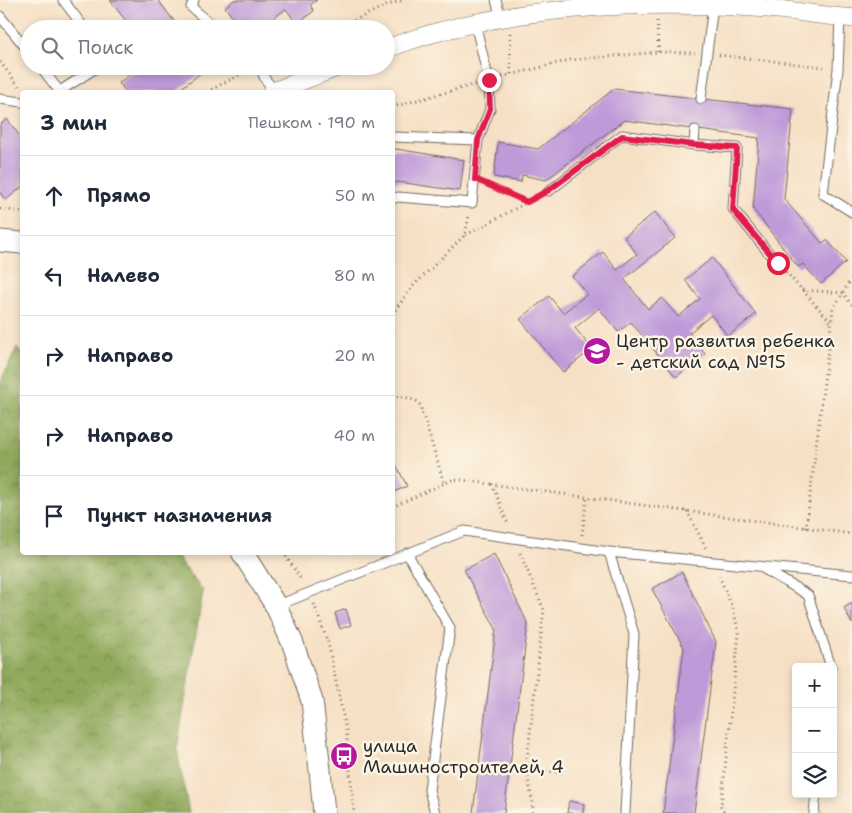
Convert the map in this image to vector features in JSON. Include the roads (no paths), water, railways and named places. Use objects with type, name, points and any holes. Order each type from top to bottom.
[{"type":"street","points":[[395,45],[475,22],[594,6],[762,8],[846,18]]},
{"type":"street","points":[[278,90],[317,75]]},
{"type":"street","points":[[0,240],[20,244]]},
{"type":"street","points":[[244,555],[276,606],[293,644],[312,701],[324,813]]},
{"type":"lane","points":[[63,0],[77,20]]},
{"type":"lane","points":[[194,0],[191,7],[206,20]]},
{"type":"lane","points":[[496,0],[505,17]]},
{"type":"lane","points":[[700,99],[713,6]]},
{"type":"lane","points":[[0,16],[20,41]]},
{"type":"lane","points":[[846,18],[823,194],[852,212]]},
{"type":"lane","points":[[395,198],[472,203],[478,140],[490,109],[489,80],[475,22]]},
{"type":"lane","points":[[47,75],[58,90]]},
{"type":"lane","points":[[63,90],[85,75]]},
{"type":"lane","points":[[263,75],[272,90]]},
{"type":"lane","points":[[0,99],[20,102]]},
{"type":"lane","points":[[694,145],[695,130]]},
{"type":"lane","points":[[549,190],[622,136],[737,148],[733,210],[778,263]]},
{"type":"lane","points":[[395,137],[478,140]]},
{"type":"lane","points":[[276,606],[464,531],[609,552],[852,575]]},
{"type":"lane","points":[[609,552],[634,634],[625,813]]},
{"type":"lane","points":[[407,553],[430,590],[450,628],[429,790],[434,813]]},
{"type":"lane","points":[[761,567],[808,595],[830,663]]},
{"type":"lane","points":[[814,813],[816,798]]},
{"type":"place","name":"Центр развития ребенка - детский сад №15","points":[[597,351]]},
{"type":"place","name":"улица Машиностроителей, 4","points":[[344,756]]}]
